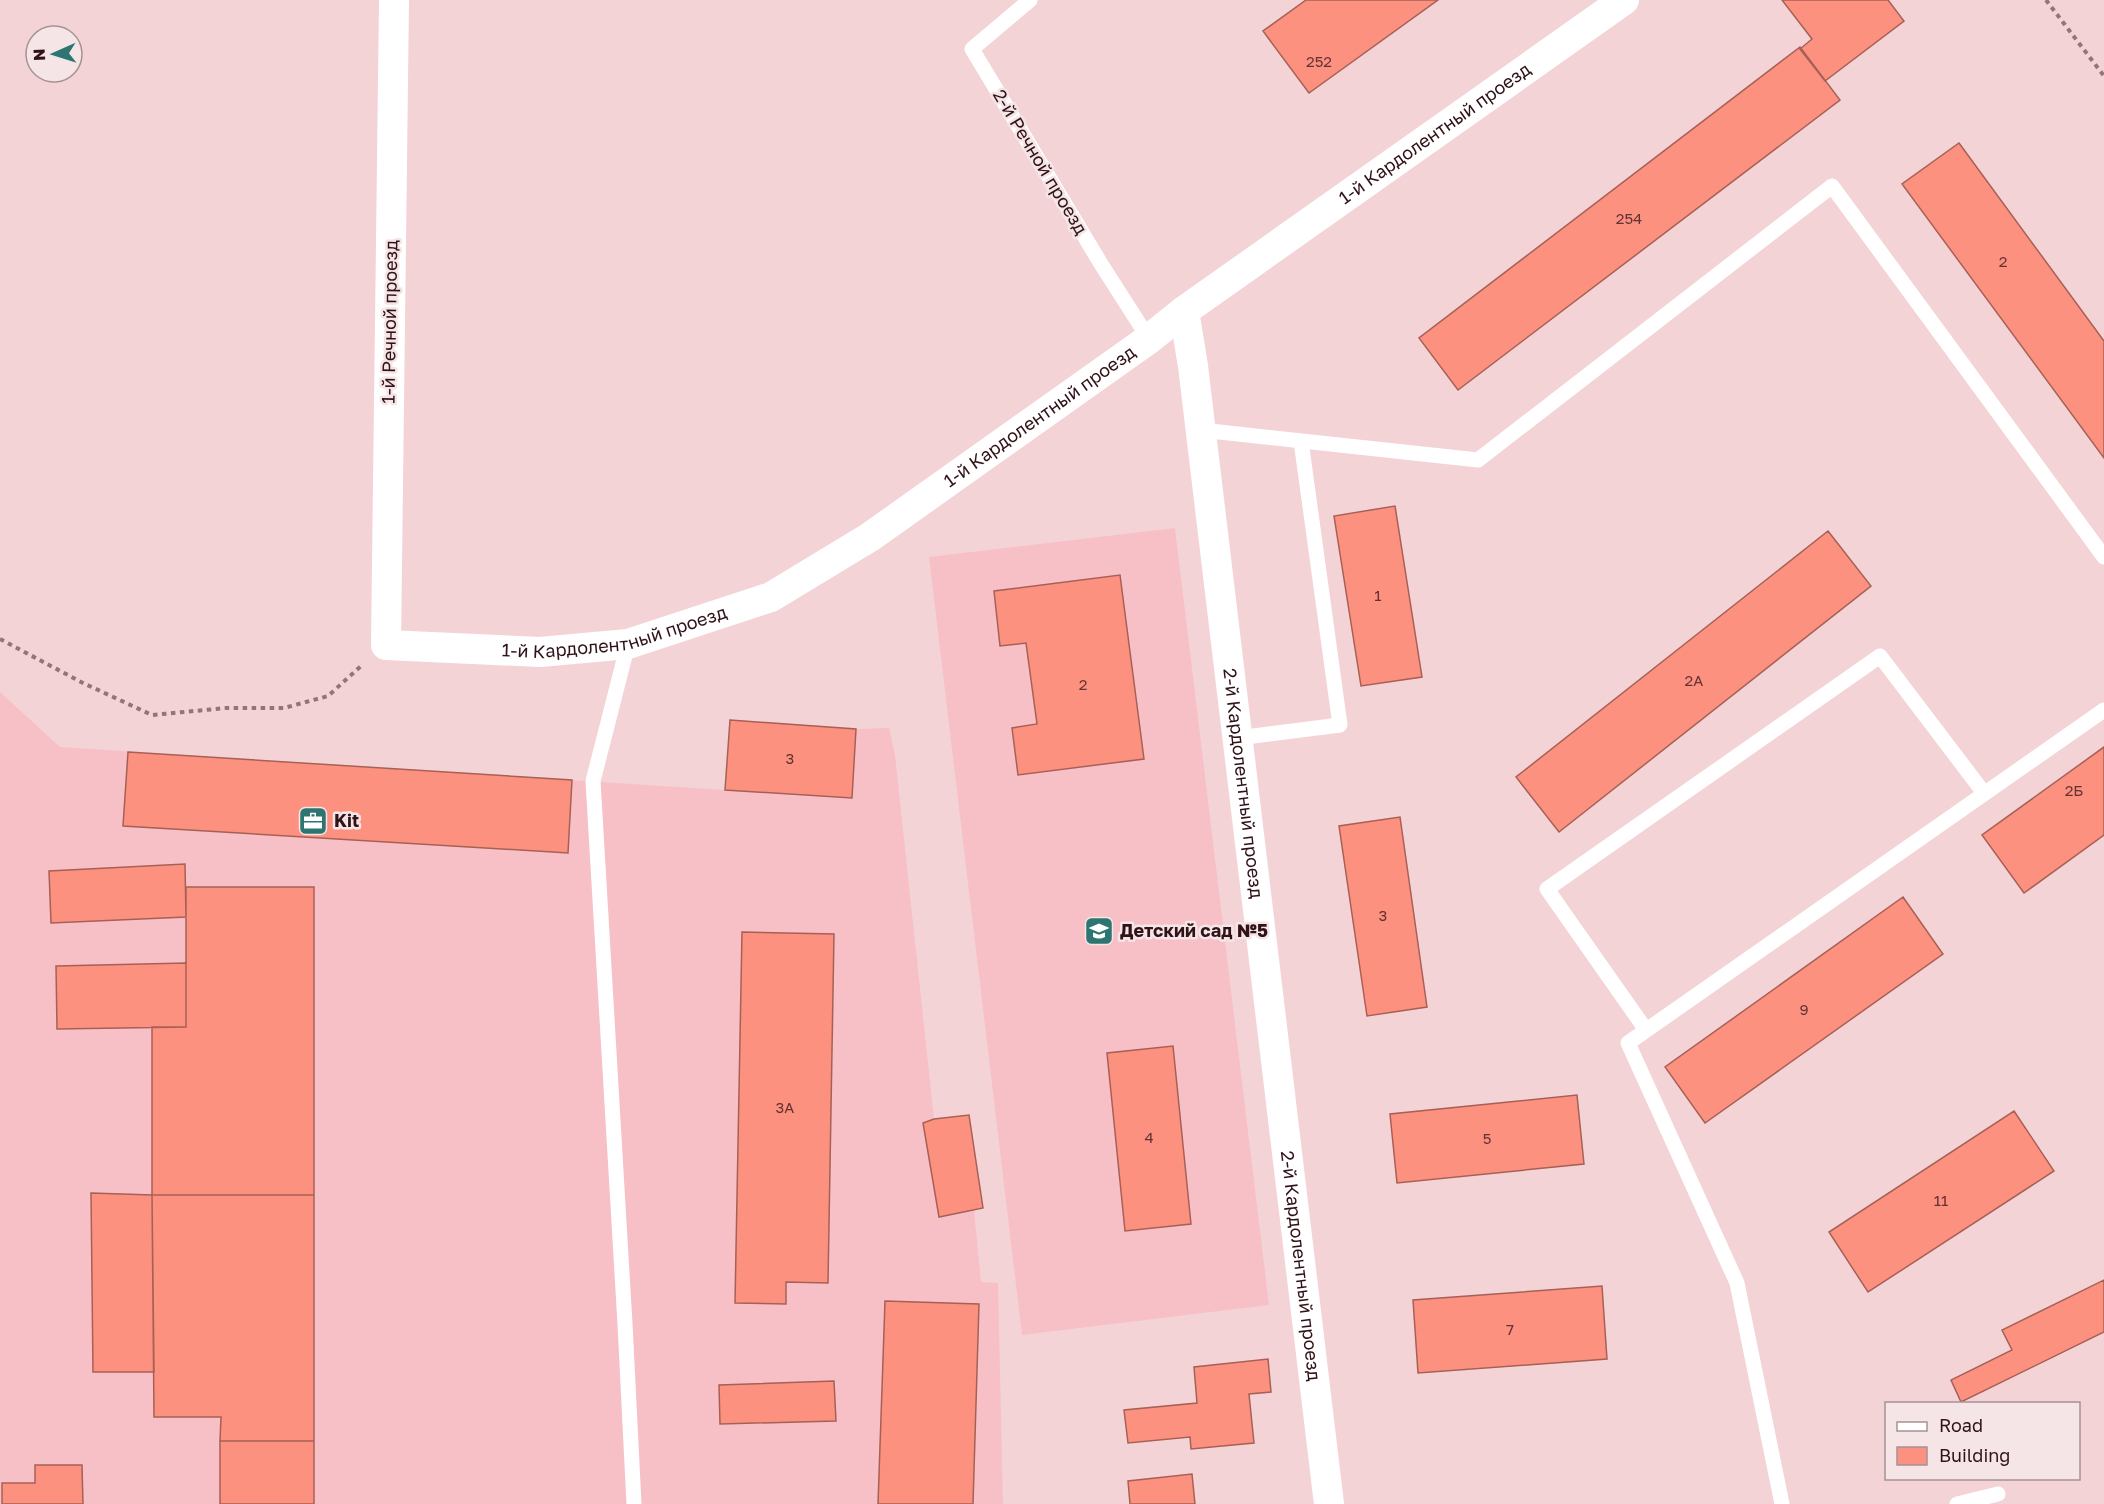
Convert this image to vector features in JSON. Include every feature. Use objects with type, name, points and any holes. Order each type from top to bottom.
[{"type":"street","name":"1-й Речной проезд","points":[[386,645],[394,0]]},
{"type":"street","name":"1-й Кардолентный проезд","points":[[386,645],[540,652],[628,644],[771,597],[870,537],[1149,339],[1184,311],[1624,0]]},
{"type":"street","name":"2-й Кардолентный проезд","points":[[1184,311],[1201,430],[1329,1504]]},
{"type":"lane","name":"2-й Речной проезд","points":[[1030,0],[972,49],[1101,264],[1149,339]]},
{"type":"lane","points":[[1201,430],[1478,460],[1832,186],[2104,557]]},
{"type":"lane","points":[[1238,738],[1340,725],[1301,441]]},
{"type":"lane","points":[[628,644],[593,781],[626,1324],[634,1504]]},
{"type":"lane","points":[[1646,1030],[1547,889],[1880,656],[1984,794]]},
{"type":"lane","points":[[1782,1504],[1737,1283],[1628,1043],[2104,710]]},
{"type":"lane","points":[[1957,1504],[1998,1494]]},
{"type":"path","points":[[2046,0],[2104,76]]},
{"type":"path","points":[[0,639],[83,683],[152,715],[226,708],[284,708],[328,696],[386,645]]},
{"type":"shaded area","name":"Детский сад №5","points":[[1175,528],[1269,1305],[1022,1335],[929,557]]},
{"type":"shaded area","points":[[0,692],[60,747],[725,790],[730,720],[856,729],[889,728],[895,755],[934,1119],[969,1115],[983,1208],[974,1210],[981,1282],[998,1283],[1003,1504],[0,1504]]},
{"type":"building","points":[[1306,0],[1438,0],[1309,93],[1263,31]]},
{"type":"building","points":[[1782,0],[1888,0],[1904,21],[1825,81],[1800,49],[1812,39]]},
{"type":"building","points":[[1800,47],[1840,100],[1458,390],[1419,338]]},
{"type":"building","points":[[1959,143],[2104,341],[2104,458],[1902,184]]},
{"type":"building","points":[[1395,506],[1422,677],[1361,686],[1334,516]]},
{"type":"building","points":[[1828,531],[1871,586],[1559,832],[1516,777]]},
{"type":"building","points":[[1120,575],[1144,759],[1018,775],[1012,728],[1037,724],[1026,643],[1000,646],[994,591]]},
{"type":"building","points":[[730,720],[856,729],[852,798],[725,790]]},
{"type":"building","points":[[2104,747],[2104,835],[2024,893],[1982,835]]},
{"type":"building","points":[[128,752],[572,780],[568,853],[123,826]]},
{"type":"building","points":[[1400,817],[1427,1007],[1367,1016],[1339,826]]},
{"type":"building","points":[[185,864],[186,917],[51,923],[49,871]]},
{"type":"building","points":[[186,887],[314,887],[314,1195],[152,1195],[152,1027],[186,1027]]},
{"type":"building","points":[[1903,897],[1943,954],[1705,1123],[1665,1067]]},
{"type":"building","points":[[742,932],[834,934],[828,1283],[786,1282],[786,1304],[735,1303]]},
{"type":"building","points":[[186,963],[186,1027],[57,1029],[56,966]]},
{"type":"building","points":[[1173,1046],[1191,1224],[1125,1231],[1107,1053]]},
{"type":"building","points":[[1577,1095],[1584,1164],[1397,1183],[1390,1114]]},
{"type":"building","points":[[2014,1111],[2054,1171],[1868,1292],[1829,1232]]},
{"type":"building","points":[[969,1115],[983,1208],[939,1217],[923,1123],[934,1119]]},
{"type":"building","points":[[91,1193],[152,1195],[154,1372],[93,1372]]},
{"type":"building","points":[[152,1195],[314,1195],[314,1441],[220,1441],[221,1417],[154,1417]]},
{"type":"building","points":[[2104,1280],[2104,1332],[1961,1402],[1951,1380],[2012,1350],[2002,1330]]},
{"type":"building","points":[[1602,1286],[1607,1359],[1418,1373],[1413,1300]]},
{"type":"building","points":[[885,1301],[979,1304],[973,1504],[878,1504]]},
{"type":"building","points":[[1268,1359],[1271,1392],[1249,1394],[1254,1443],[1191,1449],[1190,1437],[1128,1443],[1124,1410],[1197,1403],[1194,1367]]},
{"type":"building","points":[[834,1381],[836,1421],[720,1424],[719,1385]]},
{"type":"building","points":[[220,1441],[314,1441],[314,1504],[220,1504]]},
{"type":"building","points":[[35,1465],[82,1465],[83,1504],[2,1504],[2,1483],[35,1483]]},
{"type":"building","points":[[1192,1474],[1195,1504],[1130,1504],[1128,1481]]},
{"type":"place","name":"Kit","points":[[313,821]]},
{"type":"place","name":"Детский сад №5","points":[[1099,931]]}]
